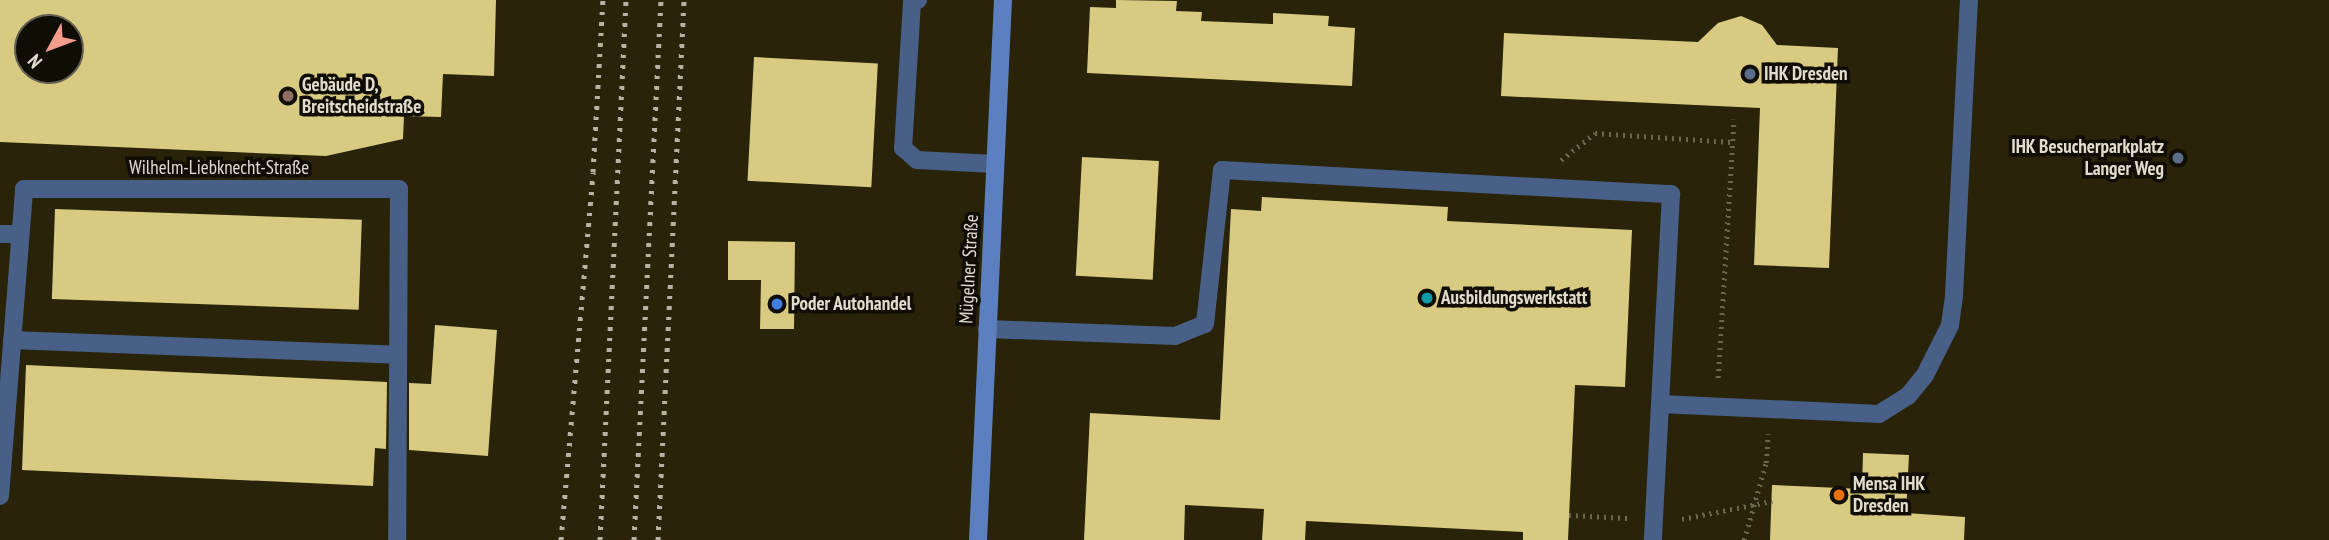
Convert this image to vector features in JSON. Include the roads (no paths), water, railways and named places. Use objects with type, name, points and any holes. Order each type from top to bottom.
[{"type":"main road","name":"Mügelner Straße","points":[[978,540],[1003,0]]},
{"type":"lane","points":[[918,0],[912,2],[903,148],[917,160],[995,164]]},
{"type":"lane","points":[[1660,404],[1879,414],[1908,396],[1940,352],[1954,295],[1969,0]]},
{"type":"lane","points":[[987,329],[1175,336],[1205,324],[1222,170],[1671,194],[1653,540]]},
{"type":"lane","name":"Wilhelm-Liebknecht-Straße","points":[[0,496],[24,189],[399,189],[397,540]]},
{"type":"lane","points":[[0,234],[20,234]]},
{"type":"lane","points":[[12,340],[398,355]]},
{"type":"railway","points":[[561,540],[593,172],[603,0]]},
{"type":"railway","points":[[600,540],[626,0]]},
{"type":"railway","points":[[634,540],[661,0]]},
{"type":"railway","points":[[658,540],[684,0]]},
{"type":"place","name":"IHK Dresden","points":[[1750,74]]},
{"type":"place","name":"Gebäude D, Breitscheidstraße","points":[[288,96]]},
{"type":"place","name":"IHK Besucherparkplatz Langer Weg","points":[[2178,158]]},
{"type":"place","name":"Ausbildungswerkstatt","points":[[1427,298]]},
{"type":"place","name":"Poder Autohandel","points":[[777,304]]},
{"type":"place","name":"Mensa IHK Dresden","points":[[1839,495]]}]
